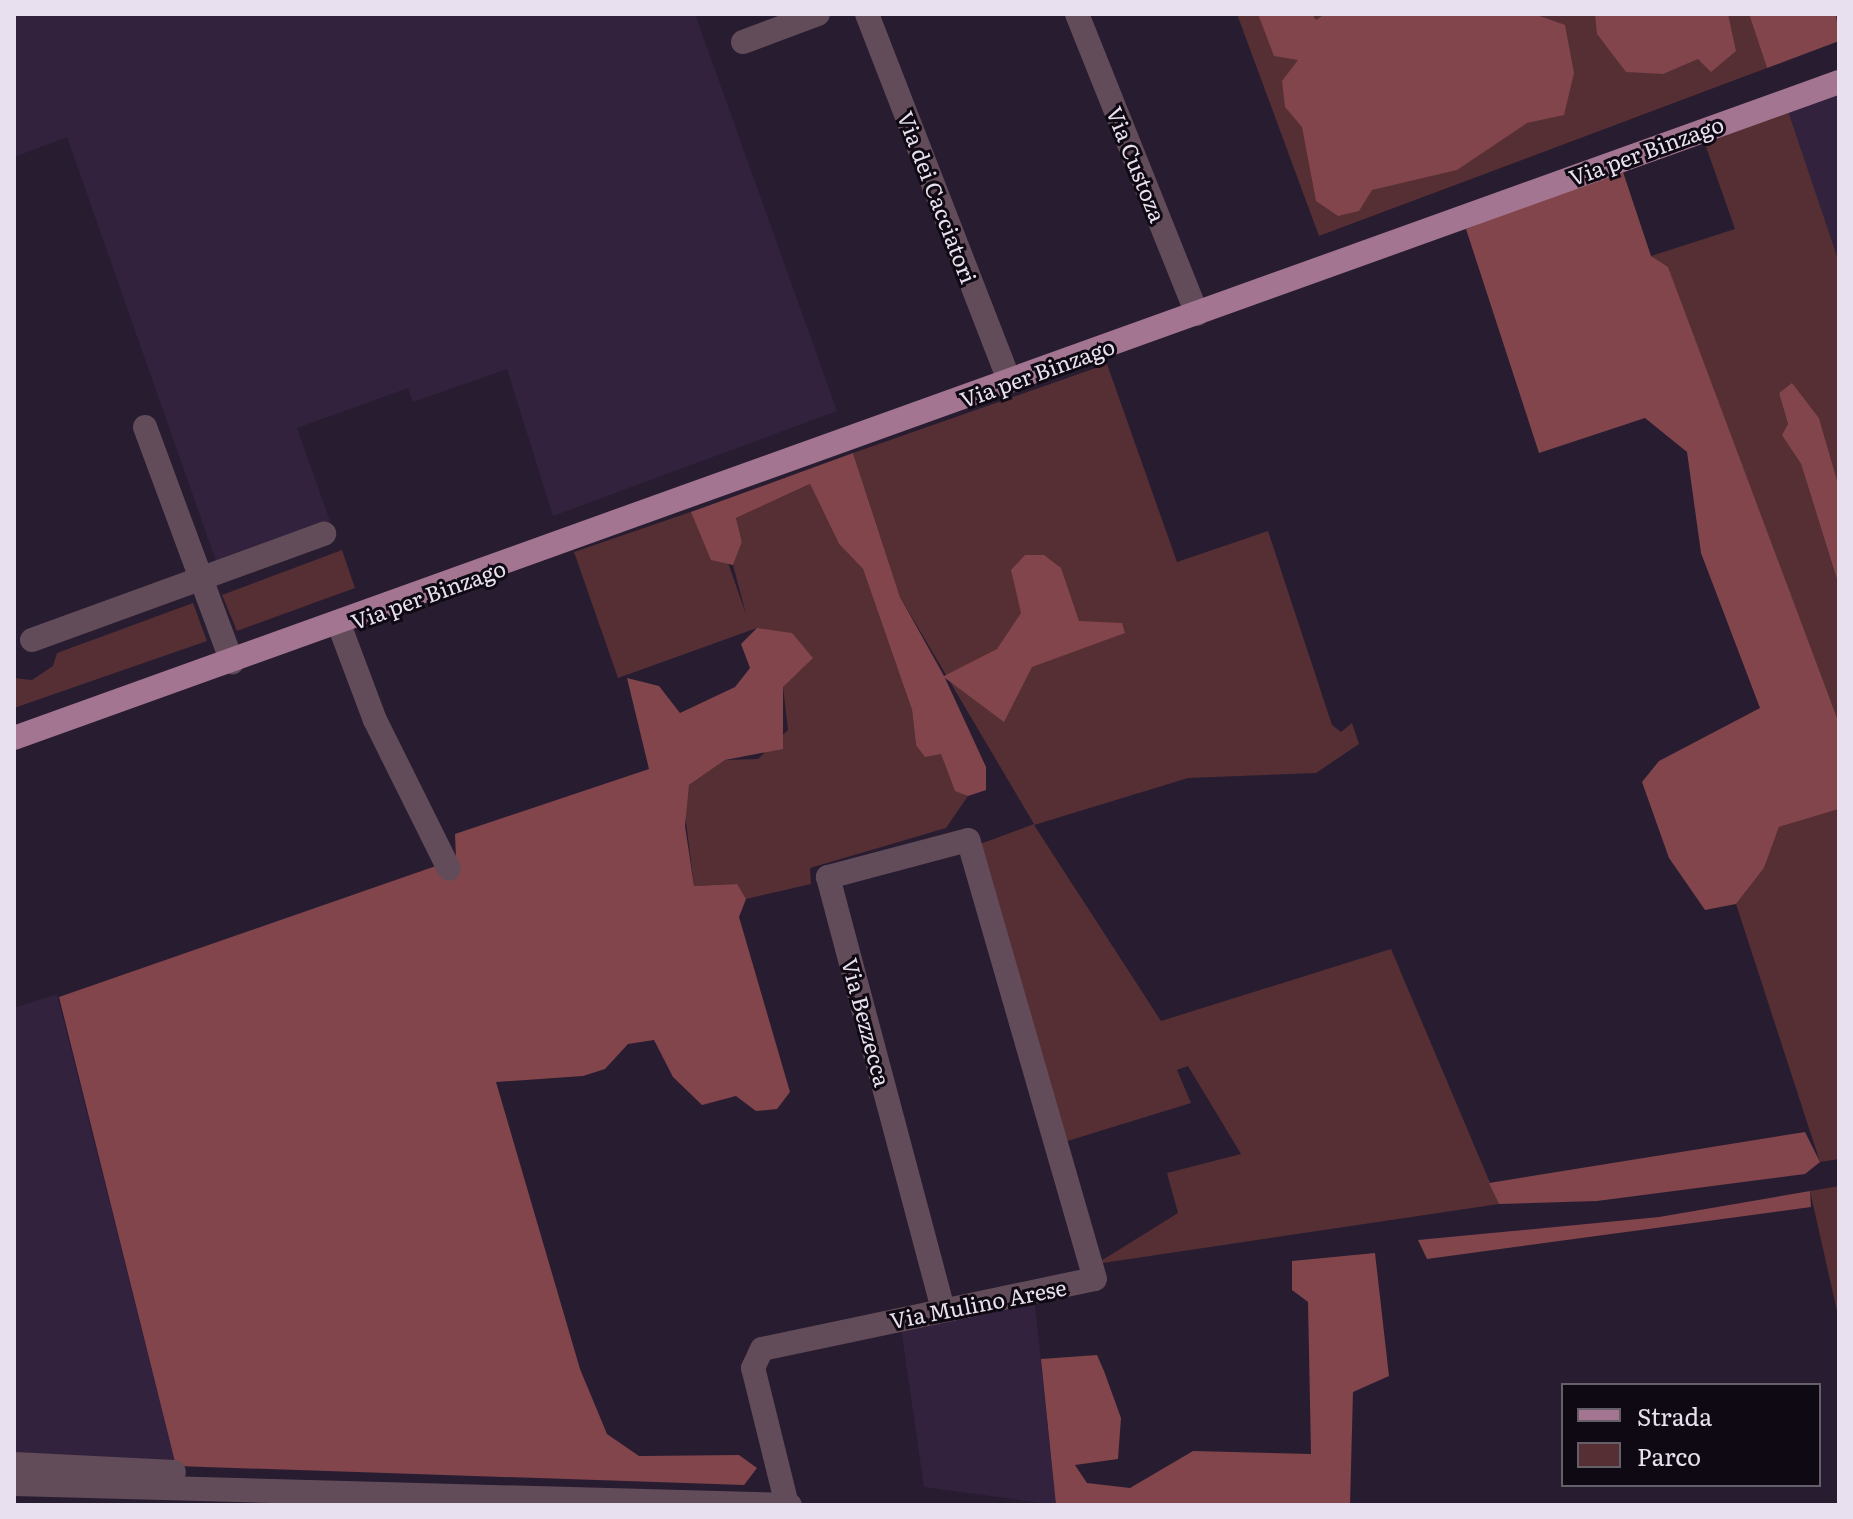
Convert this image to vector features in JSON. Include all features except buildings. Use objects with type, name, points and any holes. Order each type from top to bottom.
[{"type":"main road","name":"Via per Binzago","points":[[14,738],[340,627],[1009,381],[1839,82]]},
{"type":"street","points":[[743,42],[818,14]]},
{"type":"street","name":"Via dei Cacciatori","points":[[867,14],[1009,381]]},
{"type":"street","name":"Via Custoza","points":[[1077,14],[1197,314]]},
{"type":"street","points":[[145,427],[232,662]]},
{"type":"street","points":[[32,640],[324,534]]},
{"type":"street","name":"Via per Binzago","points":[[340,627],[375,720],[449,869]]},
{"type":"street","name":"Via Mulino Arese","points":[[788,1505],[754,1358],[762,1349],[943,1308],[1095,1279],[968,840]]},
{"type":"street","name":"Via Bezzecca","points":[[943,1308],[828,877],[968,840]]},
{"type":"street","points":[[14,1464],[180,1472],[258,1489]]},
{"type":"street","points":[[14,1484],[788,1505]]},
{"type":"shaded area","points":[[14,14],[695,14],[837,411],[553,516],[507,369],[413,402],[408,388],[297,428],[330,521],[216,561],[67,137],[14,157]]},
{"type":"shaded area","points":[[1258,14],[1312,14],[1316,20],[1325,14],[1534,14],[1565,25],[1574,73],[1564,115],[1527,123],[1457,170],[1372,190],[1359,211],[1338,216],[1316,201],[1302,127],[1285,107],[1282,81],[1298,60],[1274,56]]},
{"type":"shaded area","points":[[1595,14],[1728,14],[1736,51],[1711,72],[1698,59],[1663,74],[1626,72],[1597,34]]},
{"type":"shaded area","points":[[1749,14],[1836,14],[1839,41],[1767,68]]},
{"type":"shaded area","points":[[1839,89],[1839,262],[1787,108]]},
{"type":"shaded area","points":[[1621,166],[1651,256],[1668,267],[1839,723],[1839,809],[1779,827],[1764,868],[1736,904],[1705,910],[1669,858],[1642,782],[1659,761],[1760,708],[1701,553],[1687,452],[1645,418],[1539,453],[1466,229]]},
{"type":"shaded area","points":[[1792,383],[1819,418],[1839,487],[1839,586],[1801,464],[1782,435],[1788,424],[1779,393]]},
{"type":"shaded area","points":[[853,453],[900,597],[944,676],[997,649],[1021,613],[1011,570],[1025,555],[1044,555],[1061,568],[1079,621],[1122,623],[1125,633],[1032,667],[1004,722],[945,678],[986,767],[986,790],[968,796],[955,791],[941,754],[925,757],[916,745],[912,710],[863,569],[839,544],[810,484],[736,518],[742,542],[733,565],[711,560],[691,512]]},
{"type":"shaded area","points":[[757,628],[792,633],[813,658],[783,687],[783,749],[725,760],[689,785],[685,826],[694,886],[737,884],[746,899],[739,917],[790,1092],[777,1109],[756,1111],[736,1096],[702,1105],[673,1077],[654,1040],[628,1044],[605,1069],[583,1076],[496,1082],[580,1369],[607,1434],[639,1456],[739,1455],[757,1468],[744,1485],[176,1466],[59,997],[456,859],[455,834],[649,769],[627,678],[659,686],[680,713],[735,687],[750,668],[741,644]]},
{"type":"shaded area","points":[[57,994],[176,1466],[14,1457],[14,1008]]},
{"type":"shaded area","points":[[1805,1132],[1820,1162],[1805,1174],[1597,1201],[1499,1204],[1489,1183]]},
{"type":"shaded area","points":[[1810,1191],[1811,1207],[1427,1259],[1418,1240],[1659,1217]]},
{"type":"shaded area","points":[[1375,1253],[1389,1376],[1353,1392],[1350,1505],[1056,1505],[1041,1359],[1097,1355],[1104,1371],[1121,1418],[1118,1459],[1075,1465],[1087,1483],[1130,1488],[1193,1451],[1311,1454],[1308,1302],[1292,1290],[1292,1261]]},
{"type":"shaded area","points":[[1035,1305],[1056,1505],[924,1487],[901,1328]]},
{"type":"green space","points":[[1237,14],[1749,14],[1767,68],[1319,236]]},
{"type":"green space","points":[[1787,108],[1839,262],[1839,487],[1819,418],[1792,384],[1779,393],[1788,424],[1783,435],[1801,464],[1839,586],[1839,723],[1668,268],[1651,256],[1735,229],[1703,138]]},
{"type":"green space","points":[[1107,364],[1177,562],[1268,531],[1332,725],[1341,732],[1352,723],[1359,744],[1316,773],[1188,778],[1034,825],[1161,1021],[1391,949],[1499,1204],[1096,1264],[1178,1213],[1167,1173],[1241,1154],[1188,1066],[1177,1070],[1191,1103],[1061,1143],[972,847],[1034,824],[900,597],[853,453]]},
{"type":"green space","points":[[810,484],[839,544],[863,569],[912,710],[916,745],[941,753],[955,790],[968,796],[946,828],[810,868],[811,884],[746,899],[736,884],[694,886],[684,806],[689,785],[725,760],[758,759],[788,730],[783,687],[790,679],[757,628],[618,678],[574,552],[708,506],[746,614],[733,565],[742,542],[736,518]]},
{"type":"green space","points":[[342,550],[355,588],[237,631],[222,595]]},
{"type":"green space","points":[[193,603],[207,641],[14,708],[14,678],[32,680],[53,666],[57,653]]},
{"type":"green space","points":[[1839,809],[1839,1159],[1820,1162],[1736,904],[1764,868],[1779,827]]},
{"type":"green space","points":[[1839,1186],[1839,1320],[1810,1191]]}]
